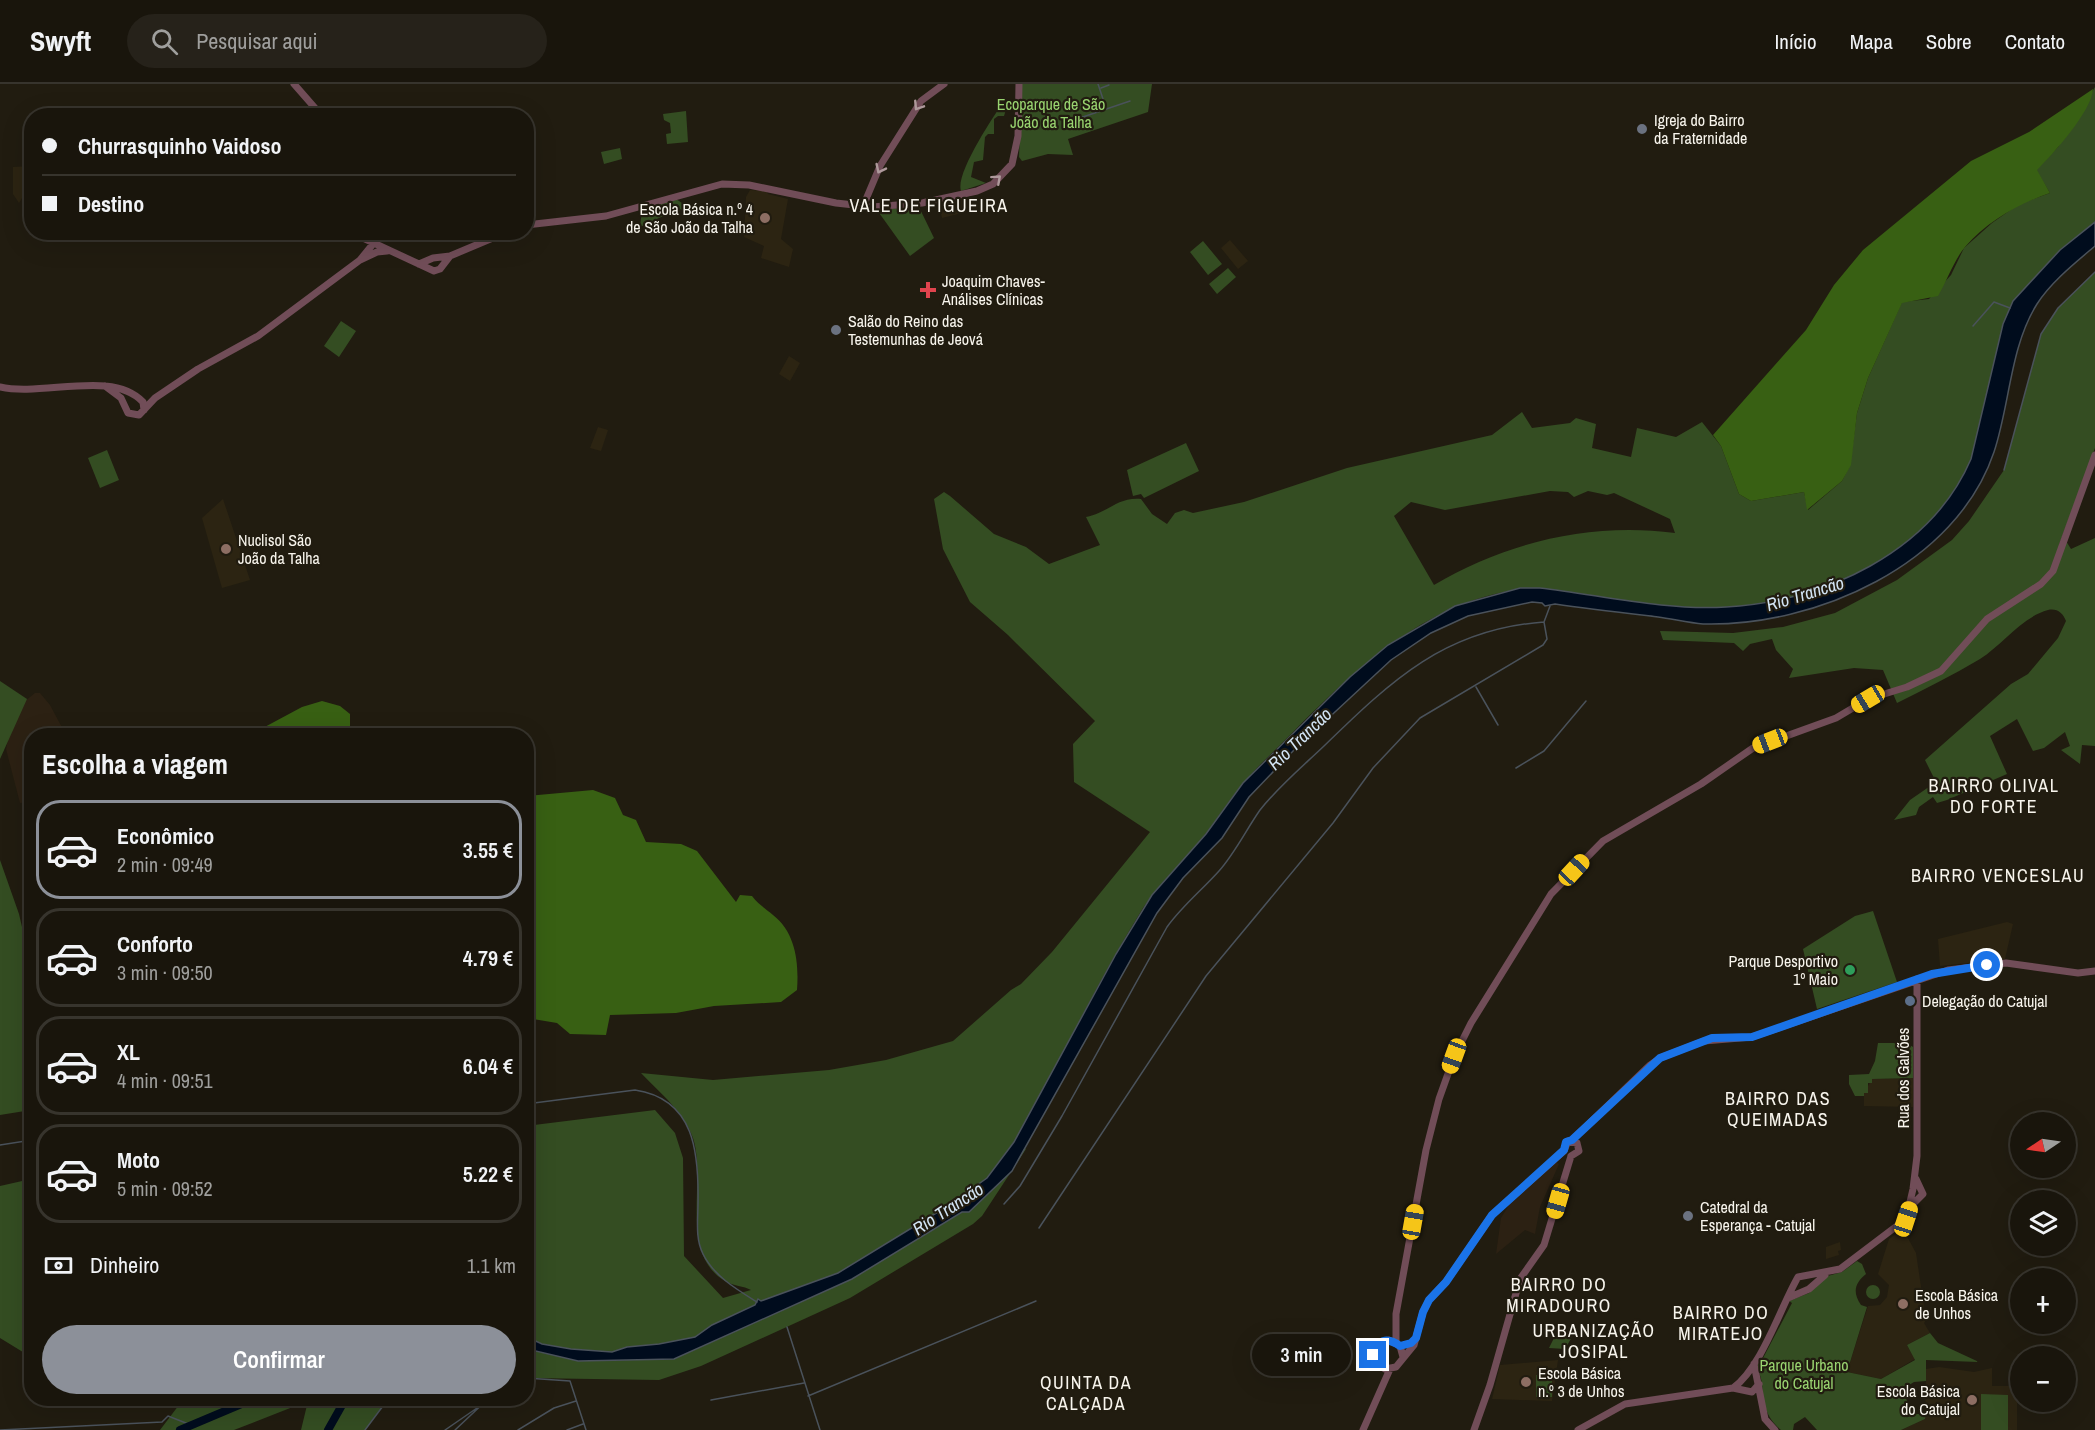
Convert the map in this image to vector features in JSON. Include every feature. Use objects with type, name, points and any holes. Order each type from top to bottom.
[{"type":"street","points":[[294,84],[315,108]]},
{"type":"street","points":[[868,206],[880,166],[921,101],[944,84]]},
{"type":"street","points":[[534,224],[615,214],[722,184],[749,185],[836,203],[868,206],[922,203],[977,191],[993,184],[1012,164],[1017,150],[1019,84]]},
{"type":"street","points":[[363,240],[367,252]]},
{"type":"street","points":[[366,240],[432,270],[441,267],[450,256]]},
{"type":"street","points":[[419,264],[450,256],[488,240]]},
{"type":"street","points":[[105,386],[117,394],[128,413],[133,416],[139,415],[155,398],[198,369],[258,336],[360,260],[373,244]]},
{"type":"street","points":[[367,252],[387,251]]},
{"type":"street","points":[[433,259],[441,262],[441,267]]},
{"type":"street","points":[[432,270],[433,259]]},
{"type":"street","points":[[0,387],[47,390],[92,384],[105,386],[131,392],[140,398],[144,410]]},
{"type":"street","points":[[125,407],[129,398],[155,398]]},
{"type":"street","points":[[1403,1357],[1398,1344],[1396,1314],[1426,1150],[1438,1099],[1454,1056],[1474,1019],[1551,894],[1603,841],[1701,784],[1753,748],[1836,718],[1868,699],[1906,687],[1941,671],[1987,619],[2041,584],[2053,571],[2095,455]]},
{"type":"street","points":[[1363,1430],[1378,1392],[1390,1370],[1400,1364],[1414,1344],[1423,1312],[1429,1300],[1446,1282],[1492,1215],[1564,1150],[1565,1144],[1575,1141],[1586,1126],[1660,1058],[1712,1038],[1752,1037],[1948,970],[2004,963],[2078,973],[2095,971]]},
{"type":"street","name":"Rua dos Galvões","points":[[1827,1274],[1840,1269],[1906,1219],[1915,1192],[1917,979]]},
{"type":"street","points":[[1474,1430],[1490,1385],[1520,1279],[1544,1245],[1571,1156],[1579,1151],[1575,1141]]},
{"type":"street","points":[[1564,1150],[1571,1156]]},
{"type":"street","points":[[1806,1274],[1812,1279],[1812,1285]]},
{"type":"street","points":[[1733,1388],[1754,1364],[1800,1275],[1827,1274]]},
{"type":"street","points":[[1788,1298],[1802,1290],[1809,1289],[1827,1274]]},
{"type":"street","points":[[1796,1280],[1796,1286],[1802,1290]]},
{"type":"street","points":[[1378,1392],[1379,1367],[1374,1360],[1374,1349],[1384,1340],[1396,1314]]},
{"type":"street","points":[[1384,1340],[1398,1344],[1411,1343],[1416,1338]]},
{"type":"street","points":[[1754,1364],[1765,1419],[1775,1430]]},
{"type":"street","points":[[1379,1367],[1390,1370]]},
{"type":"street","points":[[1743,1379],[1751,1375],[1758,1381]]},
{"type":"street","points":[[1743,1379],[1747,1391],[1761,1405]]},
{"type":"street","points":[[1578,1430],[1625,1404],[1733,1388],[1755,1390],[1758,1381]]},
{"type":"shaded area","points":[[24,166],[24,195],[19,203],[13,194],[13,167]]},
{"type":"shaded area","name":"Escola Básica n.º 4 de São João da Talha","points":[[750,190],[766,191],[768,194],[788,199],[781,239],[793,249],[789,267],[761,258],[764,246],[744,237],[746,197]]},
{"type":"shaded area","points":[[963,197],[966,212],[942,218],[939,204]]},
{"type":"shaded area","points":[[1230,240],[1248,261],[1238,269],[1221,248]]},
{"type":"shaded area","points":[[789,356],[800,363],[790,381],[779,374]]},
{"type":"shaded area","points":[[598,427],[608,430],[601,451],[590,448]]},
{"type":"shaded area","name":"Nuclisol São João da Talha","points":[[223,499],[250,580],[222,588],[202,518]]},
{"type":"shaded area","points":[[35,693],[40,693],[50,705],[62,728],[24,728],[24,803],[20,803],[6,749],[14,710]]},
{"type":"shaded area","points":[[2007,922],[2013,924],[2005,959],[1940,966],[1938,939]]},
{"type":"shaded area","points":[[1913,1078],[1913,1107],[1864,1106],[1864,1093],[1872,1079]]},
{"type":"shaded area","points":[[1555,1161],[1559,1164],[1540,1207],[1535,1234],[1525,1230],[1496,1254],[1501,1218],[1509,1205]]},
{"type":"shaded area","name":"Escola Básica de Unhos","points":[[1903,1229],[1916,1253],[1926,1320],[1924,1323],[1930,1333],[1907,1345],[1915,1359],[1881,1379],[1847,1372],[1868,1306],[1880,1305],[1887,1297],[1889,1285],[1878,1274],[1889,1239]]},
{"type":"shaded area","points":[[1840,1242],[1839,1255],[1826,1259],[1826,1247]]},
{"type":"shaded area","name":"Escola Básica n.º 3 de Unhos","points":[[1558,1360],[1552,1401],[1492,1399],[1500,1365]]},
{"type":"shaded area","name":"Escola Básica do Catujal","points":[[1939,1367],[1974,1372],[1992,1368],[1992,1386],[2010,1386],[2010,1412],[2017,1412],[2017,1430],[1901,1430],[1925,1419],[1926,1369]]},
{"type":"green space","name":"Ecoparque de São João da Talha","points":[[1022,84],[1152,84],[1148,112],[1068,139],[1073,155],[1048,154],[1022,161],[1019,157]]},
{"type":"green space","points":[[2095,87],[2095,222],[2060,250],[2013,301],[2003,324],[1971,459],[1953,492],[1930,521],[1902,545],[1870,566],[1836,582],[1800,595],[1763,603],[1726,607],[1680,607],[1540,588],[1504,592],[1469,602],[1437,616],[1406,634],[1348,679],[1261,764],[1237,791],[1199,842],[1150,898],[1109,965],[1014,1142],[1026,1149],[982,1216],[973,1224],[850,1298],[701,1366],[659,1380],[534,1378],[534,1125],[655,1110],[675,1133],[683,1158],[684,1256],[723,1298],[751,1290],[725,1281],[711,1269],[702,1253],[698,1235],[696,1155],[693,1138],[678,1111],[641,1073],[713,1080],[829,1070],[886,1060],[953,1041],[1011,990],[1021,984],[1052,952],[1150,832],[1074,782],[1073,744],[1095,721],[1008,635],[970,602],[943,549],[934,499],[944,492],[994,534],[1026,547],[1049,564],[1100,545],[1086,517],[1119,502],[1141,499],[1152,514],[1167,524],[1175,513],[1184,510],[1193,513],[1244,502],[1347,468],[1492,435],[1522,412],[1532,428],[1570,423],[1576,418],[1596,424],[1592,448],[1631,457],[1637,428],[1676,437],[1702,422],[1721,446],[1739,494],[1751,501],[1804,492],[1808,510],[1842,481],[1850,465],[1857,413],[1868,378],[1902,302],[1929,299],[1951,275],[1964,248],[1992,223],[2019,204],[2050,193],[2036,170],[2058,147]],"holes":[[[1550,491],[1568,492],[1574,497],[1588,491],[1607,495],[1614,493],[1670,519],[1675,533],[1612,530],[1550,539],[1490,557],[1434,585],[1394,516],[1411,502],[1445,510]]]},
{"type":"green space","points":[[2093,89],[2091,98],[2079,120],[2037,170],[2050,193],[2026,202],[1983,229],[1957,258],[1938,296],[1902,303],[1868,378],[1857,413],[1851,465],[1842,481],[1807,510],[1804,492],[1751,501],[1739,494],[1721,446],[1713,435],[1806,330],[1834,285],[1863,250],[1971,161],[2029,132]]},
{"type":"green space","points":[[1004,101],[1014,102],[1014,110],[1011,111],[1008,103],[1004,116],[994,119],[994,134],[988,134],[985,137],[983,160],[974,162],[971,177],[986,183],[961,191],[961,183],[969,159]]},
{"type":"green space","points":[[686,111],[688,142],[667,144],[666,134],[671,133],[670,123],[664,120],[663,114]]},
{"type":"green space","points":[[620,148],[622,159],[604,164],[601,152]]},
{"type":"green space","points":[[676,199],[685,205],[684,211],[680,209],[680,212],[678,209],[640,227],[642,210]]},
{"type":"green space","points":[[919,207],[934,238],[910,256],[877,210]]},
{"type":"green space","points":[[1203,241],[1222,264],[1208,275],[1190,252]]},
{"type":"green space","points":[[1228,268],[1236,277],[1217,294],[1209,284]]},
{"type":"green space","points":[[2095,272],[2095,448],[2059,545],[2066,541],[2071,549],[2095,538],[2095,746],[2082,745],[2080,764],[2061,750],[2070,746],[2065,732],[2044,748],[2033,751],[2017,719],[1990,736],[2007,774],[1947,800],[1937,803],[1933,797],[1919,807],[1916,815],[1894,820],[1910,800],[1936,782],[1925,760],[2011,684],[2028,674],[2058,638],[2066,621],[2059,612],[2048,610],[2030,619],[1980,659],[1897,703],[1883,670],[1854,668],[1789,678],[1793,669],[1776,650],[1772,639],[1750,644],[1743,651],[1734,643],[1663,640],[1660,631],[1733,633],[1783,627],[1835,613],[1897,580],[1952,540],[1969,521],[2004,470],[2041,334],[2058,308]]},
{"type":"green space","points":[[341,321],[356,331],[339,357],[324,346]]},
{"type":"green space","points":[[1186,443],[1199,471],[1144,498],[1141,494],[1133,496],[1127,470]]},
{"type":"green space","points":[[107,450],[119,480],[100,488],[88,458]]},
{"type":"green space","points":[[0,681],[27,699],[0,759]]},
{"type":"green space","points":[[322,701],[340,706],[350,714],[350,728],[263,728],[302,707]]},
{"type":"green space","points":[[593,790],[615,798],[623,815],[636,820],[646,842],[681,844],[697,851],[736,902],[740,895],[752,896],[781,922],[794,949],[797,990],[781,1002],[714,1006],[676,1013],[610,1015],[606,1035],[570,1034],[557,1023],[534,1019],[534,795]]},
{"type":"green space","points":[[0,860],[24,936],[24,1111],[0,1115]]},
{"type":"green space","name":"Parque Desportivo 1º Maio","points":[[1873,911],[1897,982],[1817,1009],[1803,949],[1855,916]]},
{"type":"green space","points":[[1878,1043],[1907,1043],[1913,1047],[1913,1078],[1872,1079],[1872,1083],[1868,1083],[1868,1093],[1864,1093],[1864,1096],[1855,1096],[1849,1084],[1849,1075],[1869,1074],[1875,1061]]},
{"type":"green space","points":[[24,1181],[24,1353],[0,1338],[0,1186]]},
{"type":"green space","name":"Parque Urbano do Catujal","points":[[1857,1261],[1862,1264],[1866,1274],[1857,1284],[1856,1296],[1861,1305],[1867,1307],[1847,1372],[1881,1379],[1915,1360],[1907,1345],[1930,1333],[1938,1343],[1979,1362],[1926,1360],[1926,1381],[1914,1382],[1901,1390],[1915,1414],[1926,1414],[1925,1419],[1901,1430],[1817,1430],[1805,1417],[1794,1424],[1793,1430],[1781,1430],[1766,1410],[1758,1361],[1761,1362],[1792,1303],[1789,1301],[1809,1293],[1824,1277],[1842,1272]]},
{"type":"green space","points":[[1870,1285],[1876,1285],[1880,1292],[1876,1299],[1870,1299],[1866,1295],[1866,1289]]},
{"type":"green space","points":[[1576,1330],[1565,1349],[1549,1348],[1557,1332]]},
{"type":"green space","points":[[1536,1375],[1552,1375],[1552,1397],[1536,1397]]},
{"type":"green space","points":[[1981,1394],[2008,1395],[2008,1430],[1981,1430]]},
{"type":"green space","points":[[178,1406],[295,1406],[234,1430],[160,1430]]},
{"type":"green space","points":[[307,1406],[383,1406],[365,1430],[301,1430]]},
{"type":"water","points":[[2095,222],[2095,246],[2049,288],[2028,321],[2016,357],[1994,452],[1975,492],[1948,527],[1915,557],[1876,581],[1834,601],[1790,614],[1746,622],[1703,624],[1555,604],[1545,606],[1542,603],[1532,602],[1468,616],[1431,633],[1391,660],[1294,750],[1249,797],[1222,838],[1183,878],[1157,913],[1012,1171],[969,1212],[962,1212],[852,1279],[674,1359],[578,1361],[534,1351],[534,1340],[571,1349],[612,1352],[627,1347],[695,1337],[712,1325],[755,1305],[758,1299],[761,1301],[838,1273],[946,1207],[987,1178],[1014,1142],[1116,954],[1152,895],[1206,834],[1243,783],[1350,677],[1388,645],[1455,606],[1520,588],[1540,588],[1680,607],[1726,607],[1763,603],[1800,595],[1836,582],[1870,566],[1902,545],[1930,521],[1953,492],[1971,459],[2003,324],[2013,301],[2060,250]]},
{"type":"waterway","points":[[1098,84],[1104,102]]},
{"type":"waterway","points":[[1101,88],[1109,85]]},
{"type":"waterway","points":[[1090,102],[1098,99]]},
{"type":"waterway","points":[[1077,119],[1130,101]]},
{"type":"waterway","points":[[2004,470],[2041,334],[2058,308],[2095,272]]},
{"type":"waterway","points":[[1973,326],[1994,302],[2010,308]]},
{"type":"waterway","points":[[1039,1228],[1206,976],[1333,823],[1373,768],[1420,718],[1543,645],[1547,639],[1544,622],[1550,606]]},
{"type":"waterway","points":[[1004,1204],[1020,1186],[1062,1116],[1167,927],[1225,864],[1260,810],[1275,793],[1373,700],[1422,662],[1477,635],[1544,622]]},
{"type":"waterway","points":[[1476,687],[1498,725]]},
{"type":"waterway","points":[[1516,768],[1544,751],[1586,701]]},
{"type":"waterway","points":[[534,1103],[635,1090],[655,1095],[670,1104],[682,1117],[694,1148],[697,1166],[697,1223],[700,1248],[719,1275],[757,1302]]},
{"type":"waterway","points":[[0,1145],[24,1141]]},
{"type":"waterway","points":[[808,1396],[1036,1301]]},
{"type":"waterway","points":[[787,1327],[820,1430]]},
{"type":"waterway","points":[[534,1379],[570,1381],[586,1430]]},
{"type":"waterway","points":[[711,1400],[804,1383]]},
{"type":"waterway","points":[[518,1430],[554,1408],[576,1401]]},
{"type":"waterway","name":"Rio Trancão","points":[[180,1430],[237,1406]]},
{"type":"waterway","points":[[328,1430],[342,1406]]},
{"type":"waterway","points":[[365,1430],[383,1406]]},
{"type":"waterway","points":[[455,1430],[480,1406]]},
{"type":"waterway","points":[[445,1430],[477,1408]]},
{"type":"waterway","points":[[0,1430],[162,1422],[168,1416],[191,1425]]},
{"type":"waterway","points":[[567,1430],[583,1424]]},
{"type":"place","name":"Igreja do Bairro da Fraternidade","points":[[1642,129]]},
{"type":"place","name":"Escola Básica n.º 4 de São João da Talha","points":[[765,218]]},
{"type":"place","name":"Joaquim Chaves- Análises Clínicas","points":[[928,290]]},
{"type":"place","name":"Salão do Reino das Testemunhas de Jeová","points":[[836,330]]},
{"type":"place","name":"Nuclisol São João da Talha","points":[[226,549]]},
{"type":"place","name":"Parque Desportivo 1º Maio","points":[[1850,970]]},
{"type":"place","name":"Delegação do Catujal","points":[[1910,1001]]},
{"type":"place","name":"Catedral da Esperança - Catujal","points":[[1688,1216]]},
{"type":"place","name":"Escola Básica de Unhos","points":[[1903,1304]]},
{"type":"place","name":"Escola Básica n.º 3 de Unhos","points":[[1526,1382]]},
{"type":"place","name":"Escola Básica do Catujal","points":[[1972,1400]]},
{"type":"district","name":"VALE DE FIGUEIRA","points":[[929,206]]},
{"type":"district","name":"BAIRRO OLIVAL DO FORTE","points":[[1994,796]]},
{"type":"district","name":"BAIRRO VENCESLAU","points":[[1998,876]]},
{"type":"district","name":"BAIRRO DAS QUEIMADAS","points":[[1778,1109]]},
{"type":"district","name":"BAIRRO DO MIRADOURO","points":[[1559,1295]]},
{"type":"district","name":"BAIRRO DO MIRATEJO","points":[[1721,1323]]},
{"type":"district","name":"URBANIZAÇÃO JOSIPAL","points":[[1594,1341]]},
{"type":"district","name":"QUINTA DA CALÇADA","points":[[1086,1393]]},
{"type":"route","points":[[1373,1355],[1375,1346],[1384,1340],[1393,1340],[1400,1346],[1411,1343],[1416,1338],[1429,1300],[1446,1282],[1492,1215],[1532,1176],[1564,1150],[1566,1142],[1572,1140],[1660,1058],[1712,1038],[1734,1040],[1752,1037],[1932,974],[1987,965]]}]
